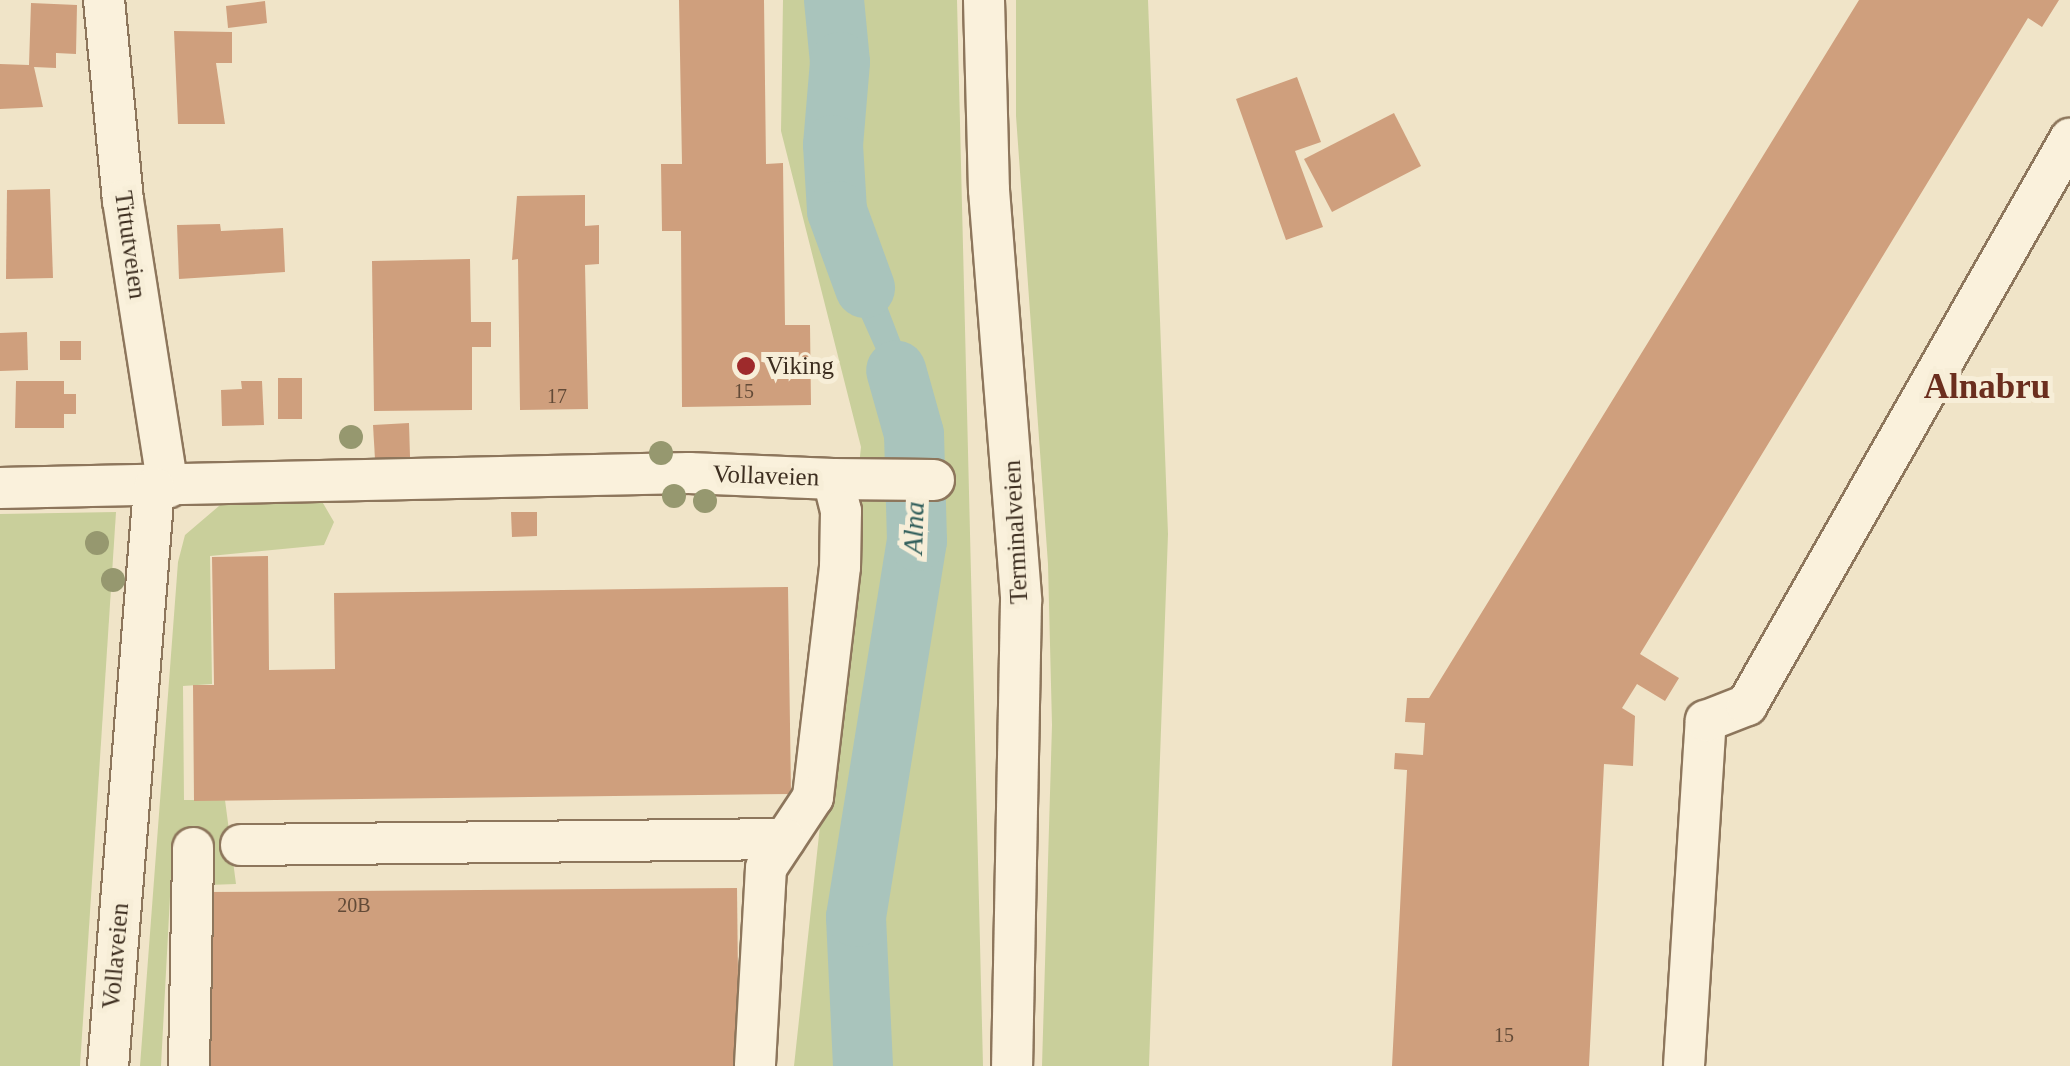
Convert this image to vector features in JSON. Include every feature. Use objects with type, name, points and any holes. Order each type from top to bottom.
[{"type":"street","name":"Tittutveien","points":[[104,0],[123,200],[161,488]]},
{"type":"street","name":"Terminalveien","points":[[984,0],[989,190],[1021,601],[1012,1066]]},
{"type":"street","points":[[1684,1066],[1706,721],[1747,705],[2070,139]]},
{"type":"street","name":"Vollaveien","points":[[0,488],[161,488],[689,473],[837,495],[813,798],[766,868],[756,1066]]},
{"type":"street","points":[[837,495],[885,480],[934,480]]},
{"type":"street","name":"Vollaveien","points":[[108,1066],[161,488]]},
{"type":"street","points":[[241,845],[785,839]]},
{"type":"street","points":[[189,1066],[193,848]]},
{"type":"green space","points":[[783,0],[957,0],[983,1066],[794,1066],[861,447],[781,131]]},
{"type":"green space","points":[[1016,0],[1148,0],[1168,534],[1149,1066],[1042,1066],[1052,725],[1048,564],[1016,116]]},
{"type":"green space","points":[[320,498],[334,522],[324,545],[210,556],[212,684],[183,686],[184,800],[225,800],[236,884],[208,885],[207,842],[173,840],[161,1066],[140,1066],[178,562],[185,535],[226,500]]},
{"type":"green space","points":[[116,512],[80,1066],[0,1066],[0,514]]},
{"type":"water","name":"Alna","points":[[850,210],[902,345],[929,449],[899,451],[877,352],[833,254],[821,215]]},
{"type":"building","points":[[679,0],[764,0],[766,164],[783,163],[785,325],[810,325],[811,405],[682,407],[681,231],[662,231],[661,164],[682,164]]},
{"type":"building","points":[[1859,0],[2059,0],[2042,27],[2028,18],[1640,654],[1679,678],[1665,701],[1637,684],[1622,708],[1635,716],[1633,766],[1604,764],[1589,1066],[1392,1066],[1407,770],[1394,769],[1395,753],[1423,755],[1425,723],[1405,722],[1407,698],[1429,698]]},
{"type":"building","points":[[265,1],[267,23],[228,28],[226,6]]},
{"type":"building","points":[[31,3],[77,5],[76,54],[56,53],[56,68],[34,67],[43,107],[0,109],[0,64],[29,65]]},
{"type":"building","points":[[174,31],[232,32],[232,63],[216,63],[225,124],[178,124]]},
{"type":"building","points":[[1297,77],[1321,142],[1295,151],[1323,227],[1286,240],[1236,99]]},
{"type":"building","points":[[1394,113],[1421,166],[1332,212],[1304,159]]},
{"type":"building","points":[[50,189],[53,278],[6,279],[7,190]]},
{"type":"building","points":[[585,195],[585,226],[599,225],[599,264],[585,265],[588,409],[520,410],[518,259],[512,260],[517,196]]},
{"type":"building","points":[[220,224],[221,231],[283,228],[285,272],[179,279],[177,225]]},
{"type":"building","points":[[470,259],[471,322],[491,322],[491,347],[472,347],[472,410],[374,411],[372,261]]},
{"type":"building","points":[[27,332],[28,370],[0,371],[0,333]]},
{"type":"building","points":[[60,341],[81,341],[81,360],[60,360]]},
{"type":"building","points":[[278,378],[302,378],[302,419],[278,419]]},
{"type":"building","points":[[16,381],[64,381],[64,394],[76,394],[76,414],[64,414],[64,428],[15,428]]},
{"type":"building","points":[[241,381],[262,381],[264,425],[222,426],[221,390],[242,389]]},
{"type":"building","points":[[409,423],[410,457],[375,459],[373,425]]},
{"type":"building","points":[[511,512],[537,512],[537,536],[512,537]]},
{"type":"building","points":[[268,556],[269,670],[335,669],[334,593],[788,587],[791,794],[194,801],[193,685],[214,685],[212,557]]},
{"type":"building","points":[[737,888],[739,1066],[208,1066],[207,892]]},
{"type":"waterway","name":"Alna","points":[[834,0],[840,62],[833,145],[837,211],[865,288]]},
{"type":"waterway","name":"Alna","points":[[863,1066],[856,917],[917,541],[914,434],[896,370]]},
{"type":"place","name":"Viking","points":[[746,366]]},
{"type":"district","name":"Alnabru","points":[[1987,387]]}]
